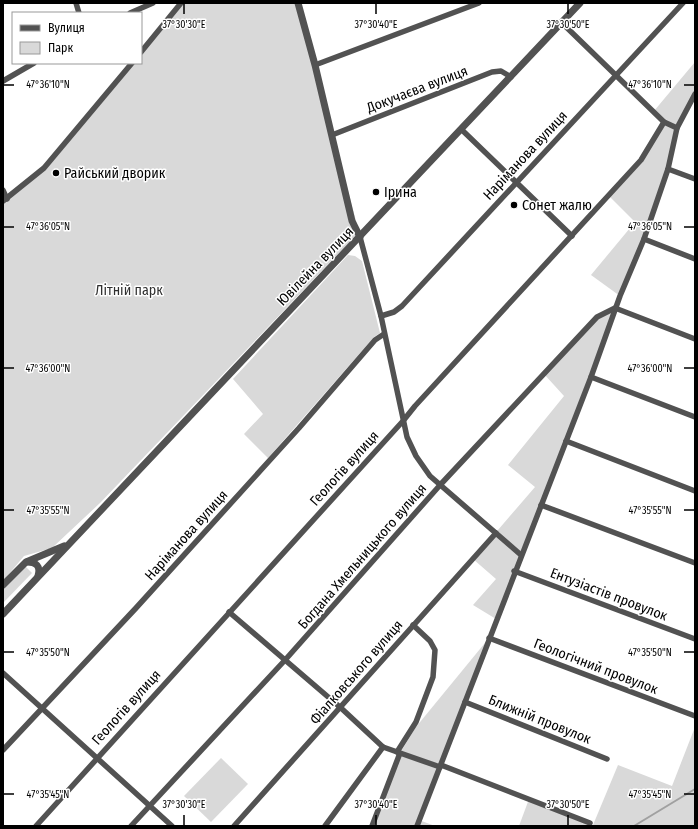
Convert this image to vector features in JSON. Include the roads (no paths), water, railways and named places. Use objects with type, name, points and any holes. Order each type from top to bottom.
[{"type":"street","points":[[132,12],[153,3]]},
{"type":"street","points":[[142,51],[181,3]]},
{"type":"street","points":[[298,3],[315,65],[352,220],[360,237],[381,316],[407,437],[416,456],[430,476],[441,484],[520,555]]},
{"type":"street","points":[[315,65],[479,3]]},
{"type":"street","name":"Ювілейна вулиця","points":[[3,614],[462,130],[580,3]]},
{"type":"street","name":"Наріманова вулиця","points":[[381,316],[394,312],[402,306],[683,3]]},
{"type":"street","points":[[561,22],[664,122],[677,128]]},
{"type":"street","points":[[3,81],[32,64]]},
{"type":"street","points":[[3,190],[5,200],[44,168],[131,64]]},
{"type":"street","name":"Докучаєва вулиця","points":[[332,135],[492,72],[501,71],[512,77]]},
{"type":"street","points":[[417,826],[520,555],[591,377],[615,308],[644,239],[668,169],[677,128],[693,106],[695,94]]},
{"type":"street","name":"Геологів вулиця","points":[[36,826],[403,421],[414,406],[642,160],[664,122]]},
{"type":"street","points":[[462,130],[515,183],[572,236]]},
{"type":"street","points":[[668,169],[695,179]]},
{"type":"street","points":[[644,239],[695,259]]},
{"type":"street","points":[[615,308],[695,339]]},
{"type":"street","name":"Богдана Хмельницького вулиця","points":[[131,826],[286,659],[441,484],[597,317],[615,308]]},
{"type":"street","name":"Наріманова вулиця","points":[[3,750],[136,608],[299,428],[375,340],[384,334]]},
{"type":"street","points":[[591,377],[695,417]]},
{"type":"street","points":[[566,441],[695,491]]},
{"type":"street","points":[[541,505],[695,563]]},
{"type":"street","name":"Фіалковського вулиця","points":[[234,826],[496,533]]},
{"type":"street","name":"Ювілейна вулиця","points":[[3,585],[26,562],[66,546]]},
{"type":"street","points":[[26,562],[34,562],[38,565],[40,571],[37,578]]},
{"type":"street","name":"Ентузіастів провулок","points":[[514,571],[695,639]]},
{"type":"street","points":[[230,612],[286,659],[383,747],[440,766],[590,824]]},
{"type":"street","points":[[372,826],[398,752],[416,722],[433,677],[435,650],[430,641],[413,625]]},
{"type":"street","name":"Геологічний провулок","points":[[489,638],[695,716]]},
{"type":"street","points":[[3,673],[172,826]]},
{"type":"street","name":"Ближній провулок","points":[[465,702],[607,759]]},
{"type":"street","points":[[326,826],[383,747]]},
{"type":"waterway","points":[[634,826],[695,789]]},
{"type":"place","name":"Райський дворик","points":[[56,173]]},
{"type":"place","name":"Ірина","points":[[376,192]]},
{"type":"place","name":"Сонет жалю","points":[[514,205]]},
{"type":"park label","name":"Літній парк","points":[[129,290]]}]
